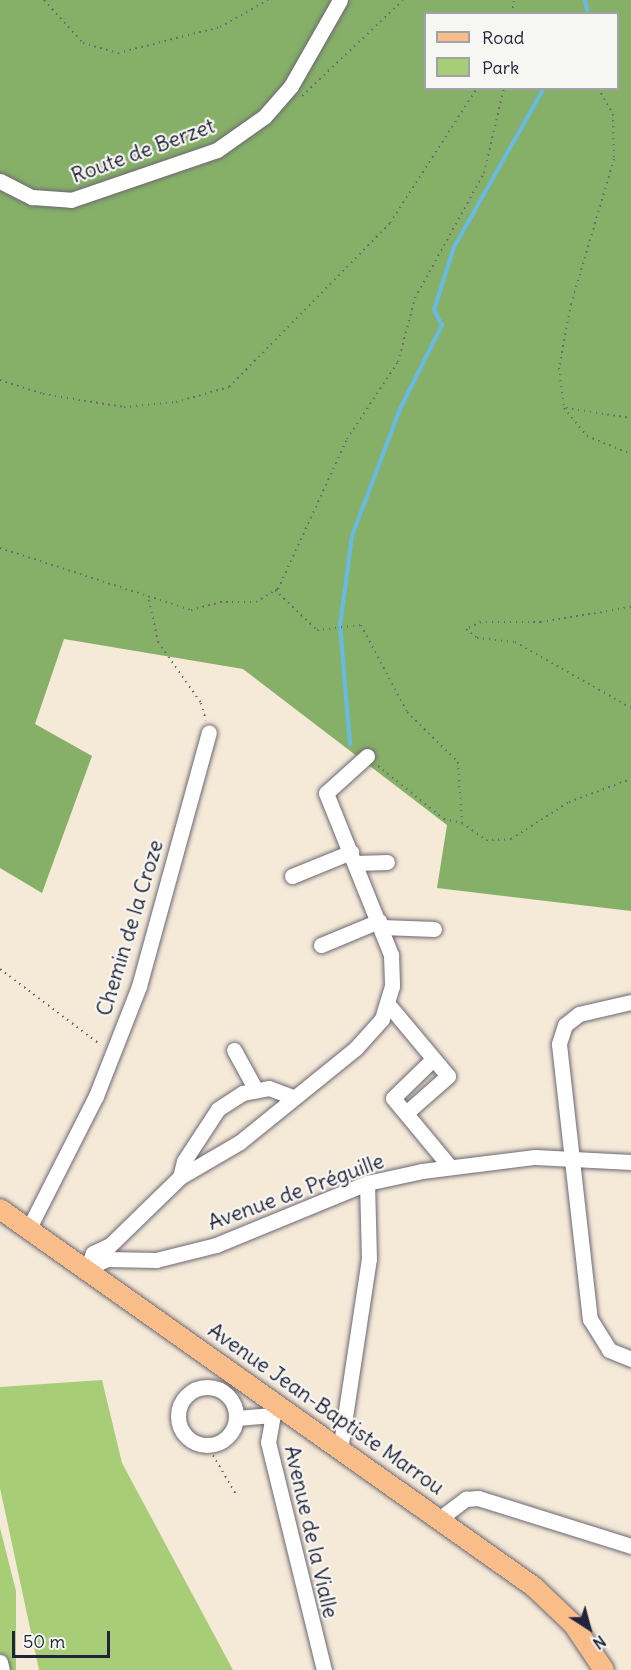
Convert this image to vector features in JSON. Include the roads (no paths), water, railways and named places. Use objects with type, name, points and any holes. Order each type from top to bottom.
[{"type":"main road","name":"Avenue Jean-Baptiste Marrou","points":[[1,1213],[29,1228],[272,1409],[340,1450],[555,1604],[604,1670]]},
{"type":"street","name":"Route de Berzet","points":[[0,181],[32,197],[70,200],[217,150],[243,136],[284,94],[340,0]]},
{"type":"street","name":"Chemin de la Croze","points":[[29,1228],[113,1054],[139,986],[209,732]]},
{"type":"street","points":[[109,1252],[180,1177],[240,1142],[356,1048],[382,1019],[387,1003],[391,955],[381,924],[326,793],[367,756]]},
{"type":"street","points":[[292,876],[353,858],[387,862]]},
{"type":"street","points":[[321,945],[381,924],[434,929]]},
{"type":"street","points":[[631,1002],[592,1009],[565,1025],[559,1044],[570,1159],[590,1319],[609,1350],[631,1359]]},
{"type":"street","points":[[387,1003],[447,1082],[407,1112]]},
{"type":"street","points":[[234,1050],[256,1090]]},
{"type":"street","points":[[432,1060],[394,1091],[393,1098],[407,1112],[450,1167]]},
{"type":"street","points":[[180,1177],[184,1161],[218,1109],[256,1090],[269,1088],[293,1097]]},
{"type":"street","name":"Avenue de Préguille","points":[[87,1269],[109,1252],[156,1260],[216,1245],[367,1183],[450,1167],[535,1157],[631,1162]]},
{"type":"street","points":[[340,1450],[369,1259],[367,1183]]},
{"type":"street","points":[[237,1418],[235,1405],[223,1390],[207,1386],[189,1393],[179,1409],[179,1422],[191,1440],[207,1445],[227,1438],[237,1418],[272,1409]]},
{"type":"street","name":"Avenue de la Vialle","points":[[272,1409],[268,1442],[324,1670]]},
{"type":"street","points":[[439,1519],[466,1499],[478,1498],[631,1546]]},
{"type":"street","points":[[0,1662],[2,1670]]},
{"type":"waterway","points":[[585,0],[588,12]]},
{"type":"waterway","points":[[350,744],[340,626],[352,536],[400,409],[442,325],[434,310],[454,247],[543,90]]}]
